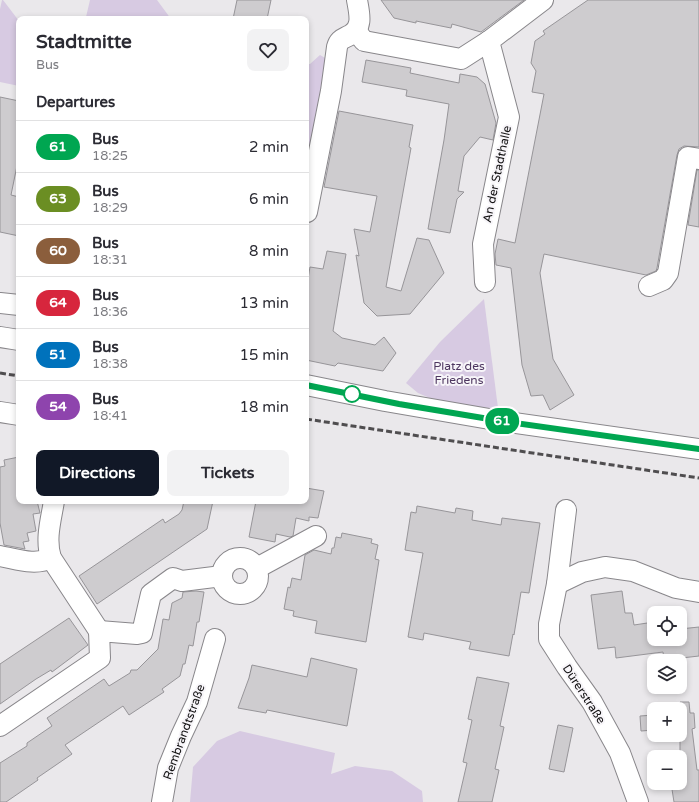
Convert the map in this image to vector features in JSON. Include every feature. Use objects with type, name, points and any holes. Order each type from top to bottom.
[{"type":"street","points":[[309,201],[338,42],[342,38],[352,35],[359,27],[360,20],[357,0]]},
{"type":"street","points":[[356,31],[364,41],[461,59],[489,41],[544,0]]},
{"type":"street","name":"An der Stadthalle","points":[[485,282],[483,244],[509,117],[489,41]]},
{"type":"street","points":[[649,286],[663,280],[668,274],[688,157],[699,159]]},
{"type":"street","points":[[0,303],[16,305]]},
{"type":"street","points":[[0,337],[16,340]]},
{"type":"street","points":[[309,387],[399,404],[501,421],[699,449]]},
{"type":"street","points":[[0,412],[16,415]]},
{"type":"street","points":[[0,726],[100,658],[96,627],[51,558],[48,548],[48,536],[53,504]]},
{"type":"street","name":"Dürerstraße","points":[[566,510],[557,584],[549,624],[549,639],[567,668],[592,702],[620,753],[638,802]]},
{"type":"street","points":[[257,568],[316,536]]},
{"type":"street","points":[[0,556],[37,563],[51,558]]},
{"type":"street","points":[[237,558],[249,560],[257,568],[258,573],[256,584],[252,589],[242,594],[236,593],[227,588],[222,576],[228,562],[237,558]]},
{"type":"street","points":[[557,584],[582,572],[605,567],[633,571],[676,588],[699,592]]},
{"type":"street","points":[[96,627],[136,634],[142,632],[151,594],[173,578],[182,581],[222,576]]},
{"type":"street","name":"Rembrandtstraße","points":[[162,802],[168,768],[197,702],[215,639]]},
{"type":"green space","points":[[3,0],[16,17],[16,85],[0,82],[0,9]]},
{"type":"green space","points":[[90,0],[157,0],[169,16],[86,16]]},
{"type":"green space","points":[[320,55],[332,62],[310,145],[309,64]]},
{"type":"green space","name":"Platz des Friedens","points":[[484,299],[498,408],[451,407],[418,393],[406,383],[440,342]]},
{"type":"green space","points":[[240,731],[335,753],[331,774],[355,766],[392,771],[422,791],[423,802],[190,802],[193,767],[217,741]]},
{"type":"building","points":[[237,0],[271,0],[268,16],[234,16]]},
{"type":"building","points":[[381,0],[524,0],[481,32],[452,24],[451,28],[394,18]]},
{"type":"building","points":[[588,0],[699,0],[699,147],[684,146],[679,149],[656,271],[646,275],[544,254],[540,273],[553,359],[574,395],[550,410],[543,395],[531,396],[522,365],[511,268],[496,265],[495,254],[498,239],[515,243],[544,94],[532,92],[536,71],[531,63],[535,41],[545,34],[543,31]]},
{"type":"building","points":[[366,60],[411,68],[410,73],[459,83],[460,74],[477,77],[485,84],[496,123],[493,140],[480,137],[464,156],[458,191],[464,192],[457,199],[450,233],[428,229],[449,104],[406,96],[407,90],[362,82]]},
{"type":"building","points":[[0,97],[16,100],[16,171],[11,195],[16,196],[16,235],[0,232]]},
{"type":"building","points":[[339,111],[413,125],[409,147],[411,148],[386,287],[401,291],[417,238],[429,240],[444,273],[410,314],[377,316],[364,303],[356,255],[359,256],[354,229],[370,232],[377,196],[324,187]]},
{"type":"building","points":[[697,170],[699,170],[699,227],[688,225]]},
{"type":"building","points":[[327,251],[346,254],[333,331],[342,338],[375,345],[384,337],[396,353],[383,371],[338,363],[335,366],[309,361],[309,273],[310,267],[323,269]]},
{"type":"building","points":[[16,458],[16,504],[38,504],[40,513],[33,514],[36,531],[27,533],[29,541],[23,542],[25,549],[4,545],[0,523],[0,467],[5,466],[4,460]]},
{"type":"building","points":[[309,488],[324,491],[318,518],[309,517],[309,521],[296,518],[293,536],[290,537],[276,534],[275,542],[249,537],[255,504],[309,504]]},
{"type":"building","points":[[183,504],[212,504],[207,529],[97,604],[79,576],[163,519],[165,523],[179,514]]},
{"type":"building","points":[[417,506],[455,513],[456,508],[473,511],[472,520],[501,525],[502,518],[540,523],[529,593],[521,592],[509,656],[469,649],[471,642],[424,633],[423,640],[408,637],[423,553],[405,550],[411,512],[416,513]]},
{"type":"building","points":[[342,533],[372,539],[371,543],[378,545],[375,559],[379,560],[366,642],[315,633],[317,621],[293,616],[294,611],[284,609],[288,587],[290,588],[292,578],[301,580],[305,555],[314,550],[331,554],[336,537],[341,538]]},
{"type":"building","points":[[622,591],[625,613],[632,613],[634,625],[647,623],[647,646],[687,646],[687,628],[699,627],[699,656],[687,657],[687,654],[663,654],[663,652],[616,658],[615,647],[598,649],[591,595]]},
{"type":"building","points":[[183,592],[204,592],[199,622],[197,622],[193,646],[189,645],[185,664],[183,664],[180,676],[162,689],[164,692],[129,715],[123,706],[65,745],[72,754],[6,802],[0,802],[0,763],[27,746],[27,743],[52,726],[47,718],[104,679],[109,686],[130,673],[131,670],[137,670],[158,649],[163,619],[169,620],[172,603],[182,598]]},
{"type":"building","points":[[69,618],[88,645],[52,672],[51,670],[36,679],[0,704],[0,664]]},
{"type":"building","points":[[311,658],[357,669],[347,726],[267,710],[266,713],[238,708],[252,665],[307,677]]},
{"type":"building","points":[[477,677],[509,683],[500,726],[504,727],[495,769],[499,770],[492,802],[458,802],[467,763],[463,762],[472,720],[468,719]]},
{"type":"building","points":[[687,702],[689,702],[690,713],[694,713],[695,728],[692,729],[697,770],[699,770],[699,802],[674,802],[672,790],[687,790],[687,750],[680,750],[680,742],[687,742]]},
{"type":"building","points":[[640,716],[647,716],[647,731],[641,731]]},
{"type":"building","points":[[558,725],[573,728],[564,772],[549,769]]},
{"type":"railway","points":[[0,373],[16,376]]},
{"type":"railway","points":[[309,419],[699,478]]},
{"type":"bus line","name":"61","points":[[309,386],[426,409],[699,449]]}]
